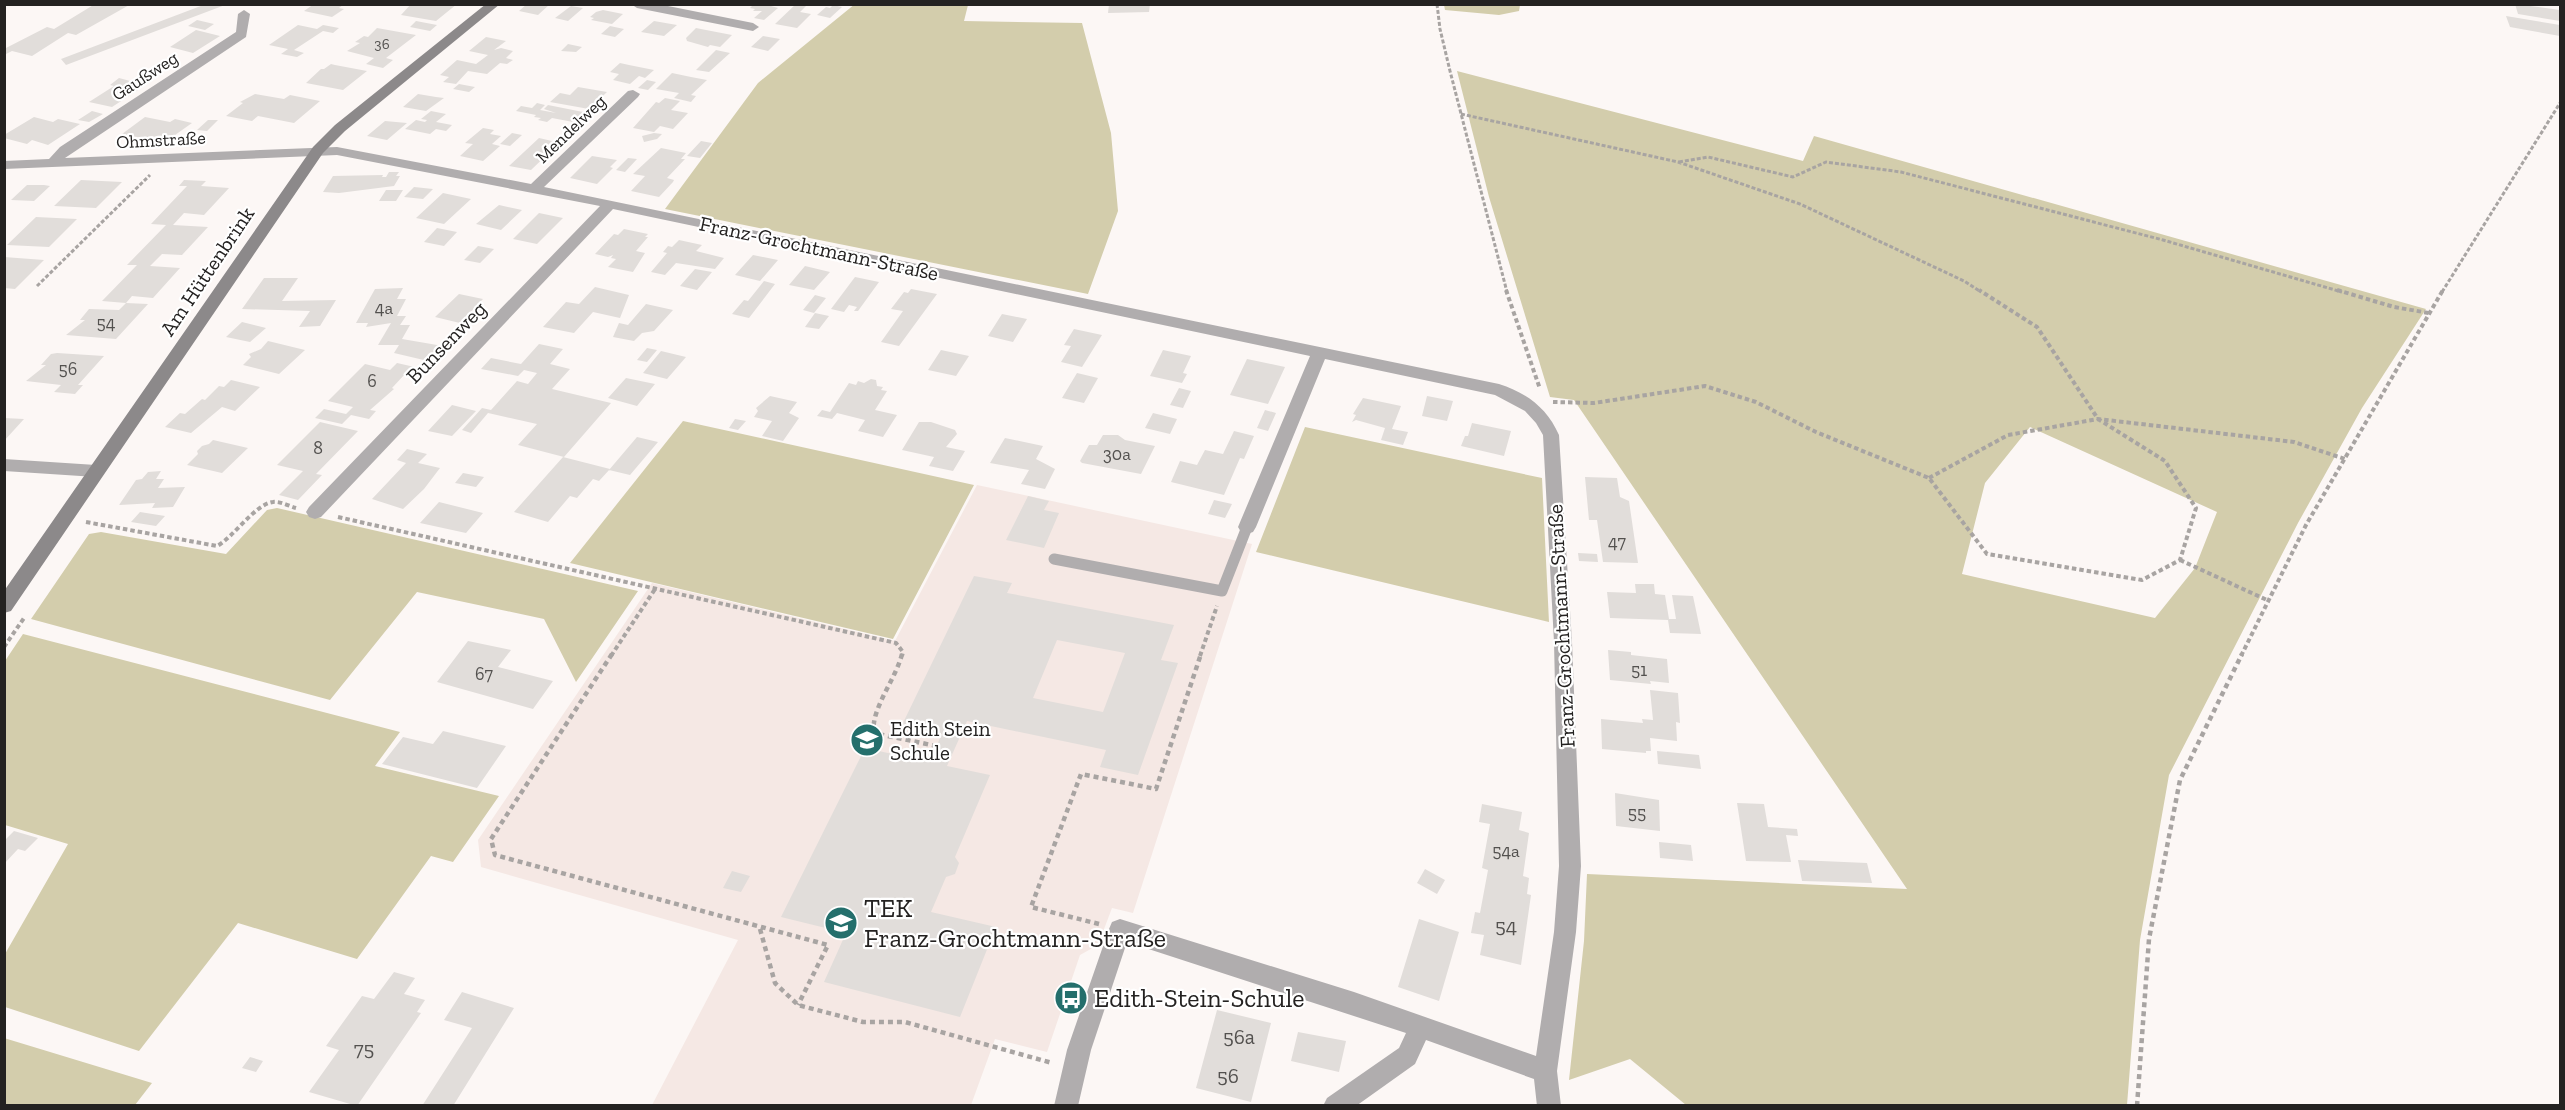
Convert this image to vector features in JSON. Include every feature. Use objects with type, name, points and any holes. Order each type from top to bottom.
[{"type":"street","name":"Am Hüttenbrink","points":[[4,606],[318,150],[340,128],[494,4]]},
{"type":"street","points":[[637,4],[753,27]]},
{"type":"street","name":"Gaußweg","points":[[54,163],[65,150],[242,34],[244,14]]},
{"type":"street","name":"Mendelweg","points":[[533,190],[633,94]]},
{"type":"street","name":"Ohmstraße","points":[[4,165],[318,150]]},
{"type":"street","name":"Franz-Grochtmann-Straße","points":[[318,150],[353,153],[610,204],[1499,390],[1540,405],[1551,435],[1563,642],[1569,866],[1565,932],[1545,1071],[1549,1106]]},
{"type":"street","name":"Bunsenweg","points":[[315,512],[610,204]]},
{"type":"street","points":[[1247,527],[1319,353]]},
{"type":"street","points":[[4,465],[96,471]]},
{"type":"street","points":[[1066,1106],[1079,1050],[1120,929],[1421,1026],[1545,1071]]},
{"type":"street","points":[[1335,1106],[1407,1056],[1421,1026]]},
{"type":"lane","points":[[1054,559],[1222,591],[1247,527]]},
{"type":"path","points":[[1437,4],[1440,29],[1461,114],[1506,289],[1540,405],[1594,403],[1705,386],[1756,402],[1816,432],[1929,478],[1988,554],[2142,580],[2180,560],[2196,508],[2165,461],[2098,419],[2037,327],[1964,281],[1800,204],[1678,162],[1461,114]]},
{"type":"path","points":[[2137,1106],[2149,939],[2180,780],[2306,525],[2429,313],[2560,103]]},
{"type":"path","points":[[38,286],[168,158]]},
{"type":"path","points":[[1678,162],[1708,158],[1793,177],[1826,162],[1901,172],[2163,240],[2394,307],[2429,313]]},
{"type":"path","points":[[1929,478],[2007,435],[2098,419],[2294,442],[2345,459]]},
{"type":"path","points":[[79,521],[217,546],[227,542],[263,506],[272,502],[896,644],[903,652],[898,670],[872,721],[874,733],[936,746]]},
{"type":"path","points":[[2180,560],[2267,600]]},
{"type":"path","points":[[655,589],[491,839],[495,855],[828,945],[798,1005]]},
{"type":"path","points":[[1120,929],[1032,907],[1081,774],[1156,789],[1222,591]]},
{"type":"path","points":[[760,928],[775,983],[798,1005],[863,1022],[905,1022],[1053,1064]]},
{"type":"shaded area","points":[[855,4],[968,5],[964,21],[1082,23],[1111,133],[1118,211],[1088,294],[665,209],[758,83]]},
{"type":"shaded area","points":[[1444,4],[1520,5],[1519,11],[1499,15],[1445,10]]},
{"type":"shaded area","points":[[1457,71],[1803,161],[1814,136],[2426,309],[2362,408],[2298,523],[2169,775],[2140,940],[2127,1105],[1686,1105],[1630,1059],[1569,1080],[1584,941],[1587,874],[1907,889],[1574,400],[1550,397],[1489,197]],"holes":[[[2030,427],[2217,512],[2195,568],[2155,618],[1962,574],[1985,483]]]},
{"type":"shaded area","points":[[683,421],[974,485],[893,639],[570,563]]},
{"type":"shaded area","points":[[1305,427],[1542,478],[1549,622],[1256,552]]},
{"type":"shaded area","name":"Edith Stein Schule","points":[[977,485],[1252,544],[1133,913],[1112,908],[1098,945],[1080,955],[1047,1052],[995,1039],[971,1105],[652,1105],[738,940],[481,867],[478,840],[652,583],[895,641]]},
{"type":"shaded area","points":[[277,508],[638,591],[576,682],[544,619],[417,592],[330,700],[31,619],[89,534],[101,532],[226,554],[267,510]]},
{"type":"shaded area","points":[[23,634],[400,732],[375,766],[499,796],[453,862],[431,856],[357,959],[238,923],[139,1051],[5,1007],[5,954],[68,844],[5,825],[5,661]]},
{"type":"shaded area","points":[[4,1038],[152,1083],[135,1105],[5,1105]]},
{"type":"building","points":[[95,4],[131,4],[76,35],[68,33],[32,56],[12,51],[4,55],[4,49],[47,27],[54,29]]},
{"type":"building","points":[[206,4],[225,5],[66,65],[61,59]]},
{"type":"building","points":[[314,4],[344,4],[339,8],[344,9],[332,17],[304,11]]},
{"type":"building","points":[[411,4],[457,4],[436,21],[401,15]]},
{"type":"building","points":[[527,4],[550,4],[538,15],[519,11]]},
{"type":"building","points":[[754,4],[773,4],[771,6],[778,8],[764,20],[754,18],[762,11],[753,11],[755,9],[750,8]]},
{"type":"building","points":[[796,4],[806,6],[800,12],[811,14],[797,28],[775,24]]},
{"type":"building","points":[[1109,4],[1150,4],[1149,12],[1108,13]]},
{"type":"building","points":[[2515,4],[2560,10],[2560,21],[2518,14]]},
{"type":"building","points":[[833,5],[842,7],[830,18],[817,15],[826,7],[830,8]]},
{"type":"building","points":[[571,6],[583,8],[568,21],[555,18]]},
{"type":"building","points":[[603,10],[623,14],[612,24],[591,20],[594,18],[590,17],[596,12]]},
{"type":"building","points":[[2506,16],[2560,25],[2560,36],[2510,27]]},
{"type":"building","points":[[197,20],[214,24],[205,30],[188,26]]},
{"type":"building","points":[[416,21],[437,25],[430,31],[410,27]]},
{"type":"building","points":[[654,21],[677,25],[664,36],[641,32]]},
{"type":"building","points":[[298,25],[317,29],[323,25],[339,28],[333,33],[323,31],[294,50],[304,53],[297,57],[281,54],[288,49],[269,45]]},
{"type":"building","points":[[610,26],[624,29],[615,37],[601,34]]},
{"type":"building","points":[[377,28],[416,35],[386,58],[393,60],[383,68],[366,64],[374,58],[347,51],[360,43],[355,42],[364,36],[368,37]]},
{"type":"building","points":[[696,28],[732,35],[720,47],[710,45],[708,47],[687,41],[686,38]]},
{"type":"building","points":[[196,30],[220,36],[193,53],[170,47]]},
{"type":"building","points":[[763,36],[780,39],[768,51],[751,47]]},
{"type":"building","points":[[486,37],[506,41],[494,50],[501,48],[513,51],[506,58],[513,60],[507,64],[500,63],[487,74],[468,71],[456,84],[443,82],[449,77],[440,75],[457,60],[476,64],[488,55],[469,51]]},
{"type":"building","points":[[568,44],[582,47],[576,52],[561,51]]},
{"type":"building","points":[[716,50],[730,53],[709,72],[696,70]]},
{"type":"building","points":[[620,63],[654,70],[645,78],[639,76],[630,84],[613,80],[619,74],[610,72]]},
{"type":"building","points":[[331,64],[367,71],[343,90],[306,83],[321,69]]},
{"type":"building","points":[[672,73],[707,80],[691,95],[696,96],[691,102],[674,98],[679,93],[656,89]]},
{"type":"building","points":[[119,78],[134,82],[126,87],[138,90],[112,107],[89,102],[114,86],[110,85]]},
{"type":"building","points":[[647,80],[656,82],[648,90],[638,88]]},
{"type":"building","points":[[459,84],[475,87],[469,92],[453,89]]},
{"type":"building","points":[[578,87],[607,92],[589,109],[550,102],[560,93],[570,95]]},
{"type":"building","points":[[255,94],[284,99],[290,95],[320,101],[294,123],[258,116],[252,121],[226,116],[243,103],[240,102]]},
{"type":"building","points":[[418,94],[444,98],[426,111],[403,107]]},
{"type":"building","points":[[665,98],[680,101],[671,110],[688,113],[673,129],[660,126],[654,132],[633,128],[656,102],[659,103]]},
{"type":"building","points":[[537,103],[545,105],[540,110],[556,113],[544,109],[548,105],[583,112],[573,122],[552,118],[547,122],[538,120],[541,118],[534,117],[536,115],[516,111],[521,106],[532,108]]},
{"type":"building","points":[[92,111],[103,114],[89,122],[78,120]]},
{"type":"building","points":[[431,111],[446,114],[436,122],[452,125],[446,131],[436,129],[430,134],[405,129],[416,120],[425,122],[427,120],[421,119]]},
{"type":"building","points":[[34,117],[53,122],[58,119],[80,124],[48,145],[32,140],[27,144],[4,138],[4,135]]},
{"type":"building","points":[[145,117],[170,122],[175,119],[192,123],[168,140],[152,136],[147,139],[122,134]]},
{"type":"building","points":[[208,120],[218,120],[207,131],[197,130]]},
{"type":"building","points":[[385,121],[407,123],[387,140],[367,136]]},
{"type":"building","points":[[483,128],[494,130],[490,134],[501,136],[492,144],[500,146],[483,161],[460,156],[473,144],[465,143]]},
{"type":"building","points":[[512,133],[522,135],[510,146],[500,144]]},
{"type":"building","points":[[662,134],[657,139],[644,142],[642,136]]},
{"type":"building","points":[[539,138],[552,141],[547,146],[555,147],[531,170],[509,166]]},
{"type":"building","points":[[701,141],[712,143],[700,158],[687,156]]},
{"type":"building","points":[[661,148],[686,153],[681,159],[685,159],[667,178],[674,180],[673,182],[659,197],[631,191],[645,176],[633,174]]},
{"type":"building","points":[[592,156],[617,160],[610,167],[613,168],[597,184],[570,178]]},
{"type":"building","points":[[628,158],[637,159],[625,172],[616,170]]},
{"type":"building","points":[[389,172],[399,172],[396,176],[400,176],[394,186],[339,193],[323,192],[333,176],[383,175],[382,177],[386,177]]},
{"type":"building","points":[[81,180],[122,182],[96,208],[54,206]]},
{"type":"building","points":[[184,180],[206,181],[201,186],[229,188],[204,215],[184,213],[173,225],[208,227],[182,255],[162,254],[150,266],[180,268],[153,298],[132,296],[126,303],[102,301],[137,265],[127,265],[166,225],[151,224],[187,186],[179,186]]},
{"type":"building","points":[[27,185],[50,186],[34,201],[11,200]]},
{"type":"building","points":[[414,187],[433,189],[423,199],[404,197]]},
{"type":"building","points":[[386,190],[403,190],[396,201],[379,201]]},
{"type":"building","points":[[443,193],[471,199],[444,224],[416,218]]},
{"type":"building","points":[[499,205],[522,210],[501,230],[476,224]]},
{"type":"building","points":[[539,213],[563,218],[537,244],[513,239]]},
{"type":"building","points":[[36,217],[77,219],[49,247],[7,245]]},
{"type":"building","points":[[437,228],[457,232],[444,246],[424,242]]},
{"type":"building","points":[[624,229],[648,234],[636,251],[645,253],[633,272],[608,267],[616,259],[611,258],[613,255],[608,257],[595,254],[614,234],[618,235]]},
{"type":"building","points":[[679,240],[702,245],[696,251],[724,258],[715,269],[676,263],[665,275],[651,272],[667,253],[663,252],[668,246],[672,247]]},
{"type":"building","points":[[478,246],[494,249],[480,263],[464,260]]},
{"type":"building","points":[[753,255],[778,260],[760,281],[735,275]]},
{"type":"building","points":[[4,257],[44,260],[15,289],[4,288]]},
{"type":"building","points":[[805,266],[830,272],[814,290],[789,285]]},
{"type":"building","points":[[695,269],[712,272],[697,290],[680,286]]},
{"type":"building","points":[[855,277],[879,282],[858,311],[854,311],[857,307],[849,305],[844,312],[831,309]]},
{"type":"building","points":[[264,278],[298,278],[282,301],[336,300],[320,326],[299,327],[310,311],[242,309]]},
{"type":"building","points":[[764,281],[775,284],[749,318],[732,314],[744,300],[748,301]]},
{"type":"building","points":[[595,287],[629,295],[620,318],[593,312],[574,333],[543,327],[566,302],[579,304]]},
{"type":"building","points":[[403,288],[397,299],[406,299],[397,316],[406,316],[400,325],[410,325],[402,339],[443,346],[428,361],[394,353],[399,345],[378,345],[391,323],[366,327],[368,323],[356,323],[375,289]]},
{"type":"building","points":[[911,289],[937,294],[899,346],[881,342],[903,311],[891,309],[904,292],[908,293]]},
{"type":"building","points":[[459,294],[483,299],[460,323],[435,317]]},
{"type":"building","points":[[815,295],[826,298],[814,313],[803,310]]},
{"type":"building","points":[[126,303],[148,304],[116,339],[66,335],[85,320],[80,320],[89,309],[119,310]]},
{"type":"building","points":[[646,304],[673,310],[654,331],[642,333],[634,341],[613,337],[619,323],[628,325]]},
{"type":"building","points":[[815,313],[829,316],[819,329],[805,327]]},
{"type":"building","points":[[1002,314],[1027,319],[1013,342],[988,336]]},
{"type":"building","points":[[242,322],[266,328],[250,342],[226,337]]},
{"type":"building","points":[[1074,329],[1102,335],[1082,367],[1061,362],[1071,346],[1064,345]]},
{"type":"building","points":[[268,341],[305,350],[279,374],[243,365],[251,357],[249,354],[261,349]]},
{"type":"building","points":[[539,344],[563,349],[550,364],[570,369],[552,389],[611,403],[564,457],[518,445],[537,424],[488,413],[471,433],[462,430],[482,408],[491,410],[517,381],[528,384],[537,373],[524,370],[518,376],[481,369],[491,358],[521,364]]},
{"type":"building","points":[[647,348],[657,350],[647,362],[637,360]]},
{"type":"building","points":[[941,350],[969,356],[956,376],[928,370]]},
{"type":"building","points":[[1163,350],[1191,356],[1183,373],[1187,374],[1182,383],[1150,376]]},
{"type":"building","points":[[661,351],[686,357],[667,379],[643,373]]},
{"type":"building","points":[[51,354],[104,356],[78,385],[83,385],[75,394],[54,392],[61,385],[26,381],[46,365],[41,365]]},
{"type":"building","points":[[1247,359],[1285,367],[1268,404],[1230,395]]},
{"type":"building","points":[[397,363],[419,368],[411,375],[405,374],[392,388],[394,389],[370,410],[376,411],[369,419],[351,415],[342,424],[315,418],[324,409],[346,414],[353,407],[328,401],[365,364],[390,370]]},
{"type":"building","points":[[1077,373],[1098,378],[1084,403],[1062,398]]},
{"type":"building","points":[[626,378],[655,384],[637,406],[608,398]]},
{"type":"building","points":[[871,379],[876,380],[877,386],[883,387],[881,390],[887,391],[875,410],[897,415],[883,437],[858,431],[865,420],[837,413],[832,419],[817,416],[822,410],[830,412],[849,383],[856,385],[858,381],[864,383]]},
{"type":"building","points":[[231,380],[260,387],[235,411],[222,407],[191,433],[165,427],[180,413],[185,414],[202,399],[205,400],[219,386],[224,387]]},
{"type":"building","points":[[1179,388],[1191,391],[1183,408],[1170,405]]},
{"type":"building","points":[[770,396],[797,402],[789,413],[799,418],[783,441],[762,436],[772,421],[754,417],[758,411],[756,408]]},
{"type":"building","points":[[1427,396],[1453,401],[1447,421],[1422,416]]},
{"type":"building","points":[[1363,398],[1401,406],[1392,429],[1408,432],[1403,445],[1381,440],[1385,428],[1356,420],[1352,422],[1356,415],[1353,414]]},
{"type":"building","points":[[452,405],[476,411],[452,436],[428,431]]},
{"type":"building","points":[[1265,410],[1276,413],[1268,431],[1257,428]]},
{"type":"building","points":[[1153,413],[1177,419],[1170,434],[1145,428]]},
{"type":"building","points":[[4,418],[24,419],[4,441]]},
{"type":"building","points":[[735,419],[746,421],[738,430],[729,428]]},
{"type":"building","points":[[320,422],[358,431],[316,474],[322,475],[298,500],[279,495],[303,471],[277,465]]},
{"type":"building","points":[[919,422],[931,422],[955,430],[957,434],[946,447],[965,451],[953,471],[929,466],[934,457],[902,450]]},
{"type":"building","points":[[1472,423],[1511,431],[1504,456],[1461,446],[1465,436],[1468,436]]},
{"type":"building","points":[[1234,431],[1254,436],[1244,459],[1240,458],[1224,495],[1171,482],[1180,461],[1197,465],[1205,450],[1223,454]]},
{"type":"building","points":[[1103,435],[1118,435],[1125,440],[1155,446],[1141,474],[1080,461],[1089,445],[1097,445]]},
{"type":"building","points":[[637,437],[658,442],[630,475],[609,470]]},
{"type":"building","points":[[1005,438],[1043,446],[1036,459],[1055,469],[1045,489],[1021,484],[1029,470],[990,463]]},
{"type":"building","points":[[213,440],[248,448],[222,473],[187,465],[198,454],[197,451],[202,446]]},
{"type":"building","points":[[407,449],[427,454],[418,463],[440,468],[424,489],[403,509],[372,499],[406,463],[397,460]]},
{"type":"building","points":[[563,457],[610,469],[599,481],[593,479],[577,498],[570,496],[548,522],[514,512]]},
{"type":"building","points":[[161,471],[156,479],[164,479],[158,488],[185,487],[173,507],[152,508],[155,503],[119,505],[136,480],[142,479],[148,472]]},
{"type":"building","points":[[463,473],[484,477],[476,487],[455,483]]},
{"type":"building","points":[[1585,477],[1617,478],[1620,497],[1629,501],[1638,563],[1603,562],[1597,520],[1589,520]]},
{"type":"building","points":[[1028,496],[1049,501],[1044,510],[1059,513],[1044,548],[1006,540]]},
{"type":"building","points":[[1214,500],[1232,504],[1225,518],[1208,514]]},
{"type":"building","points":[[439,502],[483,513],[466,533],[420,523]]},
{"type":"building","points":[[140,512],[165,516],[156,526],[131,522]]},
{"type":"building","points":[[1578,553],[1597,554],[1598,562],[1579,561]]},
{"type":"building","points":[[974,576],[1012,583],[1007,593],[1174,625],[1161,660],[1178,663],[1138,775],[1100,767],[1106,750],[967,721],[947,766],[990,775],[955,857],[959,863],[955,874],[946,877],[931,912],[996,927],[960,1017],[824,982],[846,933],[781,917],[865,748],[929,762],[942,734],[902,725]],"holes":[[[1057,640],[1125,653],[1103,712],[1033,698]]]},
{"type":"building","points":[[1635,584],[1654,584],[1655,594],[1665,595],[1669,619],[1676,619],[1672,595],[1693,596],[1701,634],[1670,633],[1668,620],[1610,618],[1607,592],[1636,593]]},
{"type":"building","points":[[468,641],[511,650],[498,667],[553,681],[533,709],[437,682]]},
{"type":"building","points":[[1608,650],[1667,659],[1669,683],[1650,681],[1651,684],[1610,680]]},
{"type":"building","points":[[1650,690],[1678,693],[1680,723],[1676,722],[1677,741],[1650,738],[1651,751],[1646,751],[1646,753],[1602,749],[1601,719],[1643,723],[1642,719],[1653,720]]},
{"type":"building","points":[[443,731],[506,746],[477,788],[382,764],[403,737],[433,744]]},
{"type":"building","points":[[1657,751],[1699,755],[1701,769],[1658,764]]},
{"type":"building","points":[[1615,793],[1659,800],[1660,831],[1616,826]]},
{"type":"building","points":[[1737,803],[1764,804],[1768,827],[1797,829],[1798,836],[1786,835],[1791,862],[1746,861]]},
{"type":"building","points":[[1482,804],[1522,812],[1519,830],[1529,833],[1523,876],[1529,878],[1527,894],[1531,895],[1521,965],[1480,955],[1484,935],[1471,933],[1475,912],[1480,913],[1488,870],[1482,868],[1490,824],[1479,822]]},
{"type":"building","points":[[14,831],[38,838],[25,851],[18,849],[4,864],[4,841]]},
{"type":"building","points":[[1659,842],[1691,845],[1693,861],[1660,858]]},
{"type":"building","points":[[1798,860],[1867,863],[1872,883],[1802,881]]},
{"type":"building","points":[[1425,869],[1445,880],[1437,894],[1417,883]]},
{"type":"building","points":[[732,871],[750,876],[741,892],[723,888]]},
{"type":"building","points":[[1419,919],[1459,932],[1439,1001],[1398,987]]},
{"type":"building","points":[[394,972],[415,978],[404,994],[425,1000],[417,1012],[421,1013],[357,1106],[309,1092],[339,1050],[326,1046],[362,996],[374,999]]},
{"type":"building","points":[[462,992],[514,1008],[453,1106],[422,1106],[472,1028],[444,1020]]},
{"type":"building","points":[[1217,1010],[1271,1023],[1251,1102],[1196,1088]]},
{"type":"building","points":[[1298,1032],[1346,1041],[1339,1072],[1291,1061]]},
{"type":"building","points":[[250,1057],[263,1061],[256,1072],[242,1068]]},
{"type":"place","name":"Edith Stein Schule","points":[[867,740]]},
{"type":"place","name":"TEK Franz-Grochtmann-Straße","points":[[841,923]]},
{"type":"place","name":"Edith-Stein-Schule","points":[[1071,998]]}]
